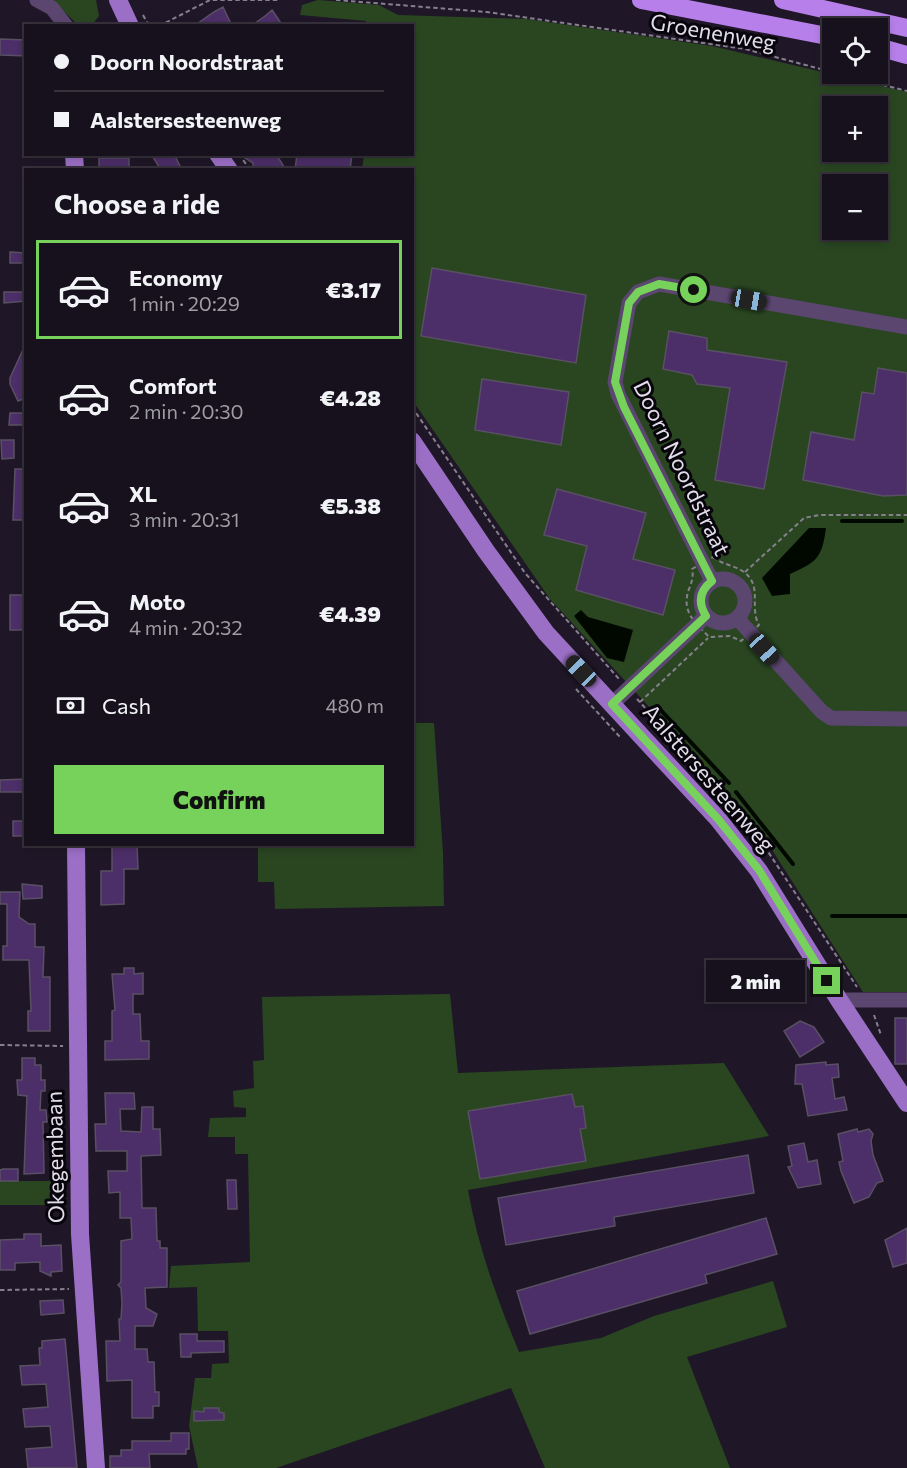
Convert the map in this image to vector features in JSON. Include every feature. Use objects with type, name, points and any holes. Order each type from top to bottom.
[{"type":"highway","points":[[641,0],[822,35]]},
{"type":"highway","points":[[783,0],[907,28]]},
{"type":"highway","points":[[888,50],[907,55]]},
{"type":"main road","points":[[118,0],[124,24]]},
{"type":"main road","points":[[124,24],[135,0]]},
{"type":"main road","name":"Aalstersesteenweg","points":[[414,444],[513,589],[553,640],[718,819],[759,870],[838,1000],[907,1103]]},
{"type":"main road","name":"Okegembaan","points":[[76,846],[80,1234],[96,1468]]},
{"type":"street","points":[[37,0],[52,8],[64,24]]},
{"type":"street","name":"Doorn Noordstraat","points":[[712,581],[708,560],[618,394],[615,382],[629,303],[638,292],[659,284],[907,327]]},
{"type":"street","points":[[612,704],[701,620],[701,595],[712,581],[730,580],[743,591],[745,605],[737,618],[722,624],[701,620]]},
{"type":"street","points":[[737,618],[754,629],[822,712],[831,718],[907,719]]},
{"type":"street","points":[[838,1000],[907,1000]]},
{"type":"path","points":[[163,24],[210,0],[279,0]]},
{"type":"path","name":"Groenenweg","points":[[336,0],[487,12],[722,46],[822,70]]},
{"type":"path","points":[[879,84],[907,91]]},
{"type":"path","points":[[745,572],[804,518],[907,515]]},
{"type":"path","points":[[708,560],[709,548]]},
{"type":"path","points":[[640,702],[709,637],[730,636],[741,641],[754,629],[756,593],[745,572],[708,560],[692,569],[693,579],[687,597],[688,615],[701,620],[709,637]]},
{"type":"path","points":[[754,629],[767,633]]},
{"type":"path","points":[[0,1045],[78,1047]]},
{"type":"path","points":[[0,1290],[84,1289]]},
{"type":"green space","points":[[52,0],[96,0],[99,16],[93,24],[77,24]]},
{"type":"green space","points":[[318,0],[379,5],[398,15],[527,19],[712,46],[822,72],[822,84],[873,84],[907,92],[907,992],[863,992],[765,839],[741,807],[550,599],[414,402],[414,168],[362,168],[364,156],[414,156],[414,24],[366,24],[366,21],[300,15],[302,5]]},
{"type":"green space","points":[[414,723],[434,723],[443,853],[444,906],[275,909],[274,882],[258,882],[258,846],[414,846]]},
{"type":"green space","points":[[450,994],[458,1073],[724,1063],[769,1136],[468,1190],[489,1272],[519,1352],[601,1338],[654,1316],[773,1281],[787,1327],[687,1357],[730,1468],[545,1468],[511,1388],[276,1468],[198,1468],[189,1426],[195,1378],[211,1378],[212,1364],[229,1363],[228,1331],[198,1331],[197,1287],[169,1288],[171,1266],[250,1262],[248,1154],[235,1154],[235,1137],[208,1137],[210,1118],[246,1117],[246,1108],[234,1107],[233,1091],[254,1088],[253,1061],[264,1060],[262,997]]},
{"type":"green space","points":[[0,1181],[65,1181],[66,1205],[0,1205]]},
{"type":"shaded area","points":[[809,528],[826,528],[820,553],[812,562],[790,574],[790,594],[772,596],[762,578]]},
{"type":"shaded area","points":[[581,610],[588,617],[633,630],[624,662],[607,658],[574,616]]},
{"type":"building","points":[[223,7],[231,24],[197,24]]},
{"type":"building","points":[[272,10],[282,24],[254,24]]},
{"type":"building","points":[[0,39],[24,40],[24,56],[0,55]]},
{"type":"building","points":[[152,156],[175,156],[181,168],[160,168]]},
{"type":"building","points":[[242,156],[277,156],[285,168],[253,168],[253,163]]},
{"type":"building","points":[[297,156],[352,156],[350,168],[295,168]]},
{"type":"building","points":[[99,158],[129,158],[129,168],[99,168]]},
{"type":"building","points":[[10,252],[24,253],[24,263],[10,263]]},
{"type":"building","points":[[432,268],[586,295],[576,363],[421,336]]},
{"type":"building","points":[[4,292],[24,292],[24,301],[4,303]]},
{"type":"building","points":[[669,331],[707,338],[707,350],[787,362],[764,489],[715,480],[730,388],[697,384],[692,375],[663,369]]},
{"type":"building","points":[[24,347],[24,399],[18,401],[10,384],[10,378]]},
{"type":"building","points":[[878,368],[907,373],[907,495],[883,496],[803,480],[811,432],[854,440],[862,392],[874,394]]},
{"type":"building","points":[[482,379],[569,392],[561,445],[475,430]]},
{"type":"building","points":[[10,413],[24,413],[24,425],[9,425]]},
{"type":"building","points":[[1,440],[14,440],[14,458],[2,459]]},
{"type":"building","points":[[15,469],[24,469],[24,520],[13,520]]},
{"type":"building","points":[[557,489],[646,513],[633,559],[675,570],[663,615],[576,590],[587,546],[544,535]]},
{"type":"building","points":[[10,595],[24,595],[24,630],[10,630]]},
{"type":"building","points":[[24,779],[24,792],[0,792],[0,780]]},
{"type":"building","points":[[13,821],[24,821],[24,836],[13,836]]},
{"type":"building","points":[[112,846],[137,846],[138,869],[124,869],[124,904],[101,905],[101,871],[112,871]]},
{"type":"building","points":[[22,884],[42,886],[42,898],[23,899]]},
{"type":"building","points":[[0,892],[20,892],[19,917],[29,924],[35,924],[35,947],[44,947],[43,977],[50,977],[50,1031],[28,1031],[28,1011],[31,1011],[29,960],[3,960],[3,946],[7,946],[7,904],[0,904]]},
{"type":"building","points":[[124,968],[134,968],[134,974],[143,973],[143,994],[133,994],[133,1014],[140,1014],[141,1041],[149,1041],[149,1059],[105,1060],[105,1041],[112,1041],[112,1011],[115,1010],[112,974],[124,974]]},
{"type":"building","points":[[895,1018],[907,1018],[907,1064],[895,1064]]},
{"type":"building","points":[[800,1021],[814,1027],[824,1042],[800,1057],[784,1031]]},
{"type":"building","points":[[22,1058],[35,1058],[35,1065],[41,1065],[41,1080],[45,1080],[45,1091],[41,1091],[40,1110],[46,1110],[47,1122],[43,1122],[44,1173],[24,1174],[27,1096],[18,1095],[17,1080],[22,1080]]},
{"type":"building","points":[[826,1062],[826,1065],[838,1064],[839,1077],[832,1078],[835,1099],[844,1097],[847,1110],[808,1116],[802,1084],[795,1084],[796,1065]]},
{"type":"building","points":[[105,1093],[134,1093],[135,1109],[120,1109],[121,1131],[141,1132],[142,1107],[153,1107],[153,1129],[160,1129],[161,1155],[141,1156],[142,1208],[156,1208],[157,1241],[160,1241],[160,1248],[167,1248],[167,1287],[145,1288],[146,1308],[157,1314],[153,1326],[135,1326],[135,1349],[147,1349],[148,1362],[154,1362],[155,1392],[159,1392],[159,1406],[153,1406],[153,1418],[132,1418],[132,1380],[107,1381],[106,1341],[120,1341],[119,1319],[121,1319],[122,1303],[121,1288],[118,1285],[121,1282],[121,1241],[132,1239],[131,1218],[120,1218],[120,1192],[109,1193],[108,1171],[127,1171],[127,1151],[96,1151],[95,1124],[106,1124]]},
{"type":"building","points":[[572,1094],[575,1107],[583,1106],[586,1128],[580,1129],[586,1161],[480,1179],[468,1111]]},
{"type":"building","points":[[857,1129],[858,1132],[869,1129],[873,1134],[871,1141],[873,1155],[883,1181],[877,1183],[869,1197],[854,1203],[841,1171],[839,1162],[843,1161],[838,1134]]},
{"type":"building","points":[[804,1143],[808,1162],[817,1160],[821,1184],[798,1188],[788,1167],[792,1166],[788,1146]]},
{"type":"building","points":[[748,1155],[754,1193],[614,1217],[615,1226],[506,1245],[498,1198]]},
{"type":"building","points":[[18,1169],[18,1181],[0,1181],[0,1170]]},
{"type":"building","points":[[227,1180],[236,1180],[237,1209],[228,1209]]},
{"type":"building","points":[[766,1218],[777,1254],[705,1275],[707,1283],[530,1334],[517,1291]]},
{"type":"building","points":[[907,1228],[907,1263],[893,1267],[885,1240]]},
{"type":"building","points":[[24,1234],[41,1234],[41,1246],[61,1245],[62,1271],[51,1272],[51,1276],[40,1271],[40,1262],[15,1263],[15,1270],[0,1270],[0,1240],[24,1239]]},
{"type":"building","points":[[63,1300],[64,1313],[41,1315],[40,1301]]},
{"type":"building","points":[[180,1334],[197,1334],[197,1341],[224,1341],[224,1352],[191,1353],[191,1357],[181,1357]]},
{"type":"building","points":[[65,1339],[77,1468],[28,1468],[26,1449],[52,1447],[50,1426],[25,1427],[23,1409],[48,1407],[46,1384],[22,1385],[20,1366],[40,1365],[39,1348],[42,1348],[42,1341]]},
{"type":"building","points":[[204,1408],[219,1408],[219,1412],[224,1413],[224,1420],[194,1421],[194,1411],[204,1412]]},
{"type":"building","points":[[171,1433],[189,1433],[189,1449],[186,1449],[186,1454],[149,1454],[150,1468],[110,1468],[110,1456],[121,1456],[121,1450],[132,1450],[132,1441],[171,1441]]},
{"type":"waterway","points":[[842,521],[902,521]]},
{"type":"waterway","points":[[657,706],[729,783]]},
{"type":"waterway","points":[[736,792],[793,864]]},
{"type":"waterway","points":[[832,916],[907,916]]},
{"type":"route","points":[[694,290],[659,284],[638,292],[629,303],[615,382],[624,407],[712,581],[701,595],[700,602],[706,616],[612,704],[718,819],[759,870],[827,981]]}]
